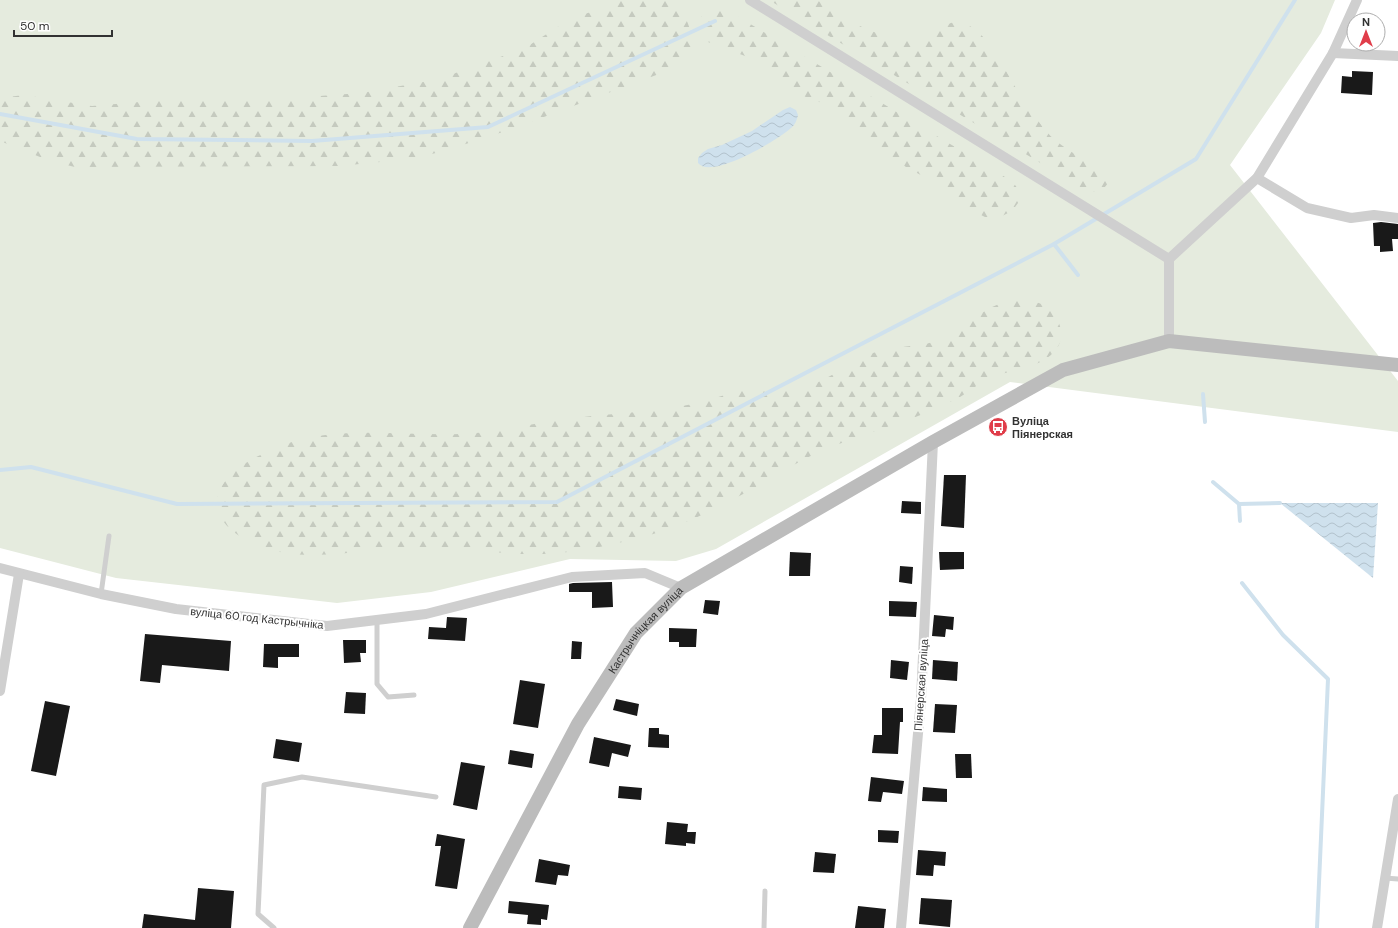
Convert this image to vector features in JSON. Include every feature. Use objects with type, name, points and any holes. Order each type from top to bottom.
[{"type":"street","points":[[750,0],[1169,259]]},
{"type":"street","points":[[1357,0],[1334,53],[1257,178],[1169,259],[1168,341],[1398,365]]},
{"type":"street","points":[[1334,53],[1398,56]]},
{"type":"street","points":[[1257,178],[1307,208],[1351,218],[1374,216],[1398,218]]},
{"type":"street","name":"Кастрычніцкая вуліца","points":[[470,928],[578,724],[636,633],[681,588],[933,442],[1063,370],[1168,341]]},
{"type":"street","name":"Піянерская вуліца","points":[[901,928],[921,699],[933,442]]},
{"type":"street","name":"вуліца 60 год Кастрычніка","points":[[0,568],[101,594],[207,614],[327,626],[426,614],[572,577],[645,573],[681,588]]},
{"type":"street","points":[[0,691],[1,675],[20,574]]},
{"type":"street","points":[[1377,928],[1398,799]]},
{"type":"lane","points":[[101,594],[109,536]]},
{"type":"lane","points":[[377,620],[377,684],[388,697],[414,694]]},
{"type":"lane","points":[[274,928],[258,914],[264,785],[302,777],[436,797]]},
{"type":"lane","points":[[1385,878],[1398,879]]},
{"type":"lane","points":[[764,928],[765,891]]},
{"type":"green space","points":[[0,0],[1335,0],[1321,33],[1230,165],[1398,381],[1398,432],[1010,382],[716,549],[676,561],[570,559],[431,592],[337,603],[116,578],[0,548]]},
{"type":"green space","points":[[622,0],[679,0],[684,10],[694,42],[694,48],[689,57],[675,68],[509,130],[444,151],[411,159],[339,166],[75,167],[50,161],[0,141],[0,98],[24,95],[92,106],[163,100],[264,100],[361,93],[423,82],[450,75],[525,48],[573,17],[606,8]]},
{"type":"green space","points":[[769,0],[818,0],[838,15],[866,29],[896,38],[909,40],[925,37],[951,23],[962,23],[972,27],[981,35],[997,55],[1017,90],[1046,131],[1061,145],[1105,175],[1108,183],[1099,191],[1087,191]]},
{"type":"green space","points":[[710,11],[724,11],[737,16],[1005,177],[1016,186],[1019,197],[1018,203],[1012,211],[1000,217],[985,217],[973,211],[941,186],[906,167],[886,153],[838,113],[822,103],[790,91],[753,59],[708,42],[702,35],[698,23],[702,15]]},
{"type":"green space","points":[[1027,299],[1044,305],[1050,310],[1058,321],[1061,340],[1054,352],[1047,358],[1031,366],[987,379],[960,397],[918,416],[820,452],[704,514],[674,527],[643,537],[606,546],[543,554],[422,547],[306,555],[284,553],[262,547],[233,532],[226,525],[219,514],[217,497],[221,487],[236,470],[259,456],[300,439],[333,434],[355,433],[465,434],[487,432],[551,421],[681,406],[704,402],[742,390],[807,386],[824,379],[873,353],[881,350],[921,345],[936,341],[959,329],[988,309],[999,304]]},
{"type":"water","points":[[790,107],[796,110],[798,115],[796,122],[784,134],[773,141],[730,163],[705,167],[698,163],[698,158],[708,149],[722,145],[752,131],[783,110]]},
{"type":"water","points":[[1280,503],[1378,503],[1373,578]]},
{"type":"building","points":[[1352,71],[1373,72],[1372,95],[1341,93],[1342,76],[1352,77]]},
{"type":"building","points":[[1381,222],[1398,224],[1398,239],[1392,239],[1393,251],[1380,252],[1380,246],[1374,246],[1373,223]]},
{"type":"building","points":[[944,475],[966,475],[964,528],[941,526]]},
{"type":"building","points":[[902,501],[921,502],[921,514],[901,513]]},
{"type":"building","points":[[790,552],[811,553],[810,576],[789,576]]},
{"type":"building","points":[[939,552],[964,552],[964,569],[940,570]]},
{"type":"building","points":[[900,566],[913,567],[912,584],[899,582]]},
{"type":"building","points":[[612,582],[613,607],[592,608],[592,592],[569,592],[569,584],[573,583]]},
{"type":"building","points":[[705,600],[720,601],[718,615],[703,613]]},
{"type":"building","points":[[889,601],[917,602],[916,617],[889,616]]},
{"type":"building","points":[[934,615],[954,617],[953,630],[946,629],[945,637],[932,636]]},
{"type":"building","points":[[447,617],[467,618],[465,641],[428,639],[429,627],[446,628]]},
{"type":"building","points":[[669,628],[697,629],[696,647],[679,647],[679,642],[669,642]]},
{"type":"building","points":[[145,634],[231,641],[229,671],[162,665],[160,683],[140,681]]},
{"type":"building","points":[[343,640],[366,640],[366,653],[360,653],[361,662],[344,663]]},
{"type":"building","points":[[572,641],[582,642],[581,659],[571,659]]},
{"type":"building","points":[[264,644],[299,644],[299,657],[278,657],[278,668],[263,667]]},
{"type":"building","points":[[891,660],[909,662],[907,680],[890,678]]},
{"type":"building","points":[[933,660],[958,662],[957,681],[932,679]]},
{"type":"building","points":[[520,680],[545,684],[538,728],[513,724]]},
{"type":"building","points":[[346,692],[366,693],[365,714],[344,713]]},
{"type":"building","points":[[616,699],[639,704],[637,716],[613,710]]},
{"type":"building","points":[[45,701],[70,706],[56,776],[31,771]]},
{"type":"building","points":[[935,704],[957,705],[955,733],[933,732]]},
{"type":"building","points":[[882,708],[903,708],[903,722],[900,722],[898,754],[872,753],[874,735],[882,735]]},
{"type":"building","points":[[649,728],[659,728],[659,734],[669,735],[669,748],[648,747]]},
{"type":"building","points":[[594,737],[631,745],[628,757],[612,753],[609,767],[589,763]]},
{"type":"building","points":[[276,739],[302,743],[299,762],[273,758]]},
{"type":"building","points":[[510,750],[534,754],[532,768],[508,764]]},
{"type":"building","points":[[955,754],[971,754],[972,778],[956,778]]},
{"type":"building","points":[[461,762],[485,766],[477,810],[453,805]]},
{"type":"building","points":[[871,777],[904,781],[902,794],[883,792],[881,802],[868,801]]},
{"type":"building","points":[[619,786],[642,788],[641,800],[618,798]]},
{"type":"building","points":[[923,787],[947,789],[947,802],[922,801]]},
{"type":"building","points":[[667,822],[688,824],[687,832],[696,832],[695,844],[686,843],[686,846],[665,844]]},
{"type":"building","points":[[878,830],[899,831],[898,843],[878,842]]},
{"type":"building","points":[[437,834],[465,839],[457,889],[435,886],[441,846],[435,846]]},
{"type":"building","points":[[918,850],[946,852],[945,866],[934,865],[933,876],[916,875]]},
{"type":"building","points":[[815,852],[836,854],[834,873],[813,872]]},
{"type":"building","points":[[539,859],[570,865],[568,876],[558,875],[556,885],[535,882]]},
{"type":"building","points":[[198,888],[234,891],[231,928],[142,928],[144,914],[195,920]]},
{"type":"building","points":[[921,898],[952,900],[950,927],[919,924]]},
{"type":"building","points":[[509,901],[549,905],[547,920],[541,919],[541,925],[527,924],[528,915],[508,913]]},
{"type":"building","points":[[858,906],[886,909],[884,928],[855,928]]},
{"type":"waterway","points":[[0,470],[31,467],[177,504],[557,502],[1054,244],[1196,159],[1295,0]]},
{"type":"waterway","points":[[0,114],[137,139],[312,141],[488,127],[715,21]]},
{"type":"waterway","points":[[1054,244],[1078,275]]},
{"type":"waterway","points":[[1203,394],[1205,422]]},
{"type":"waterway","points":[[1213,482],[1239,504],[1280,503]]},
{"type":"waterway","points":[[1239,504],[1240,521]]},
{"type":"waterway","points":[[1242,583],[1283,635],[1328,679],[1317,928]]},
{"type":"place","name":"Вуліца Піянерская","points":[[998,427]]}]
